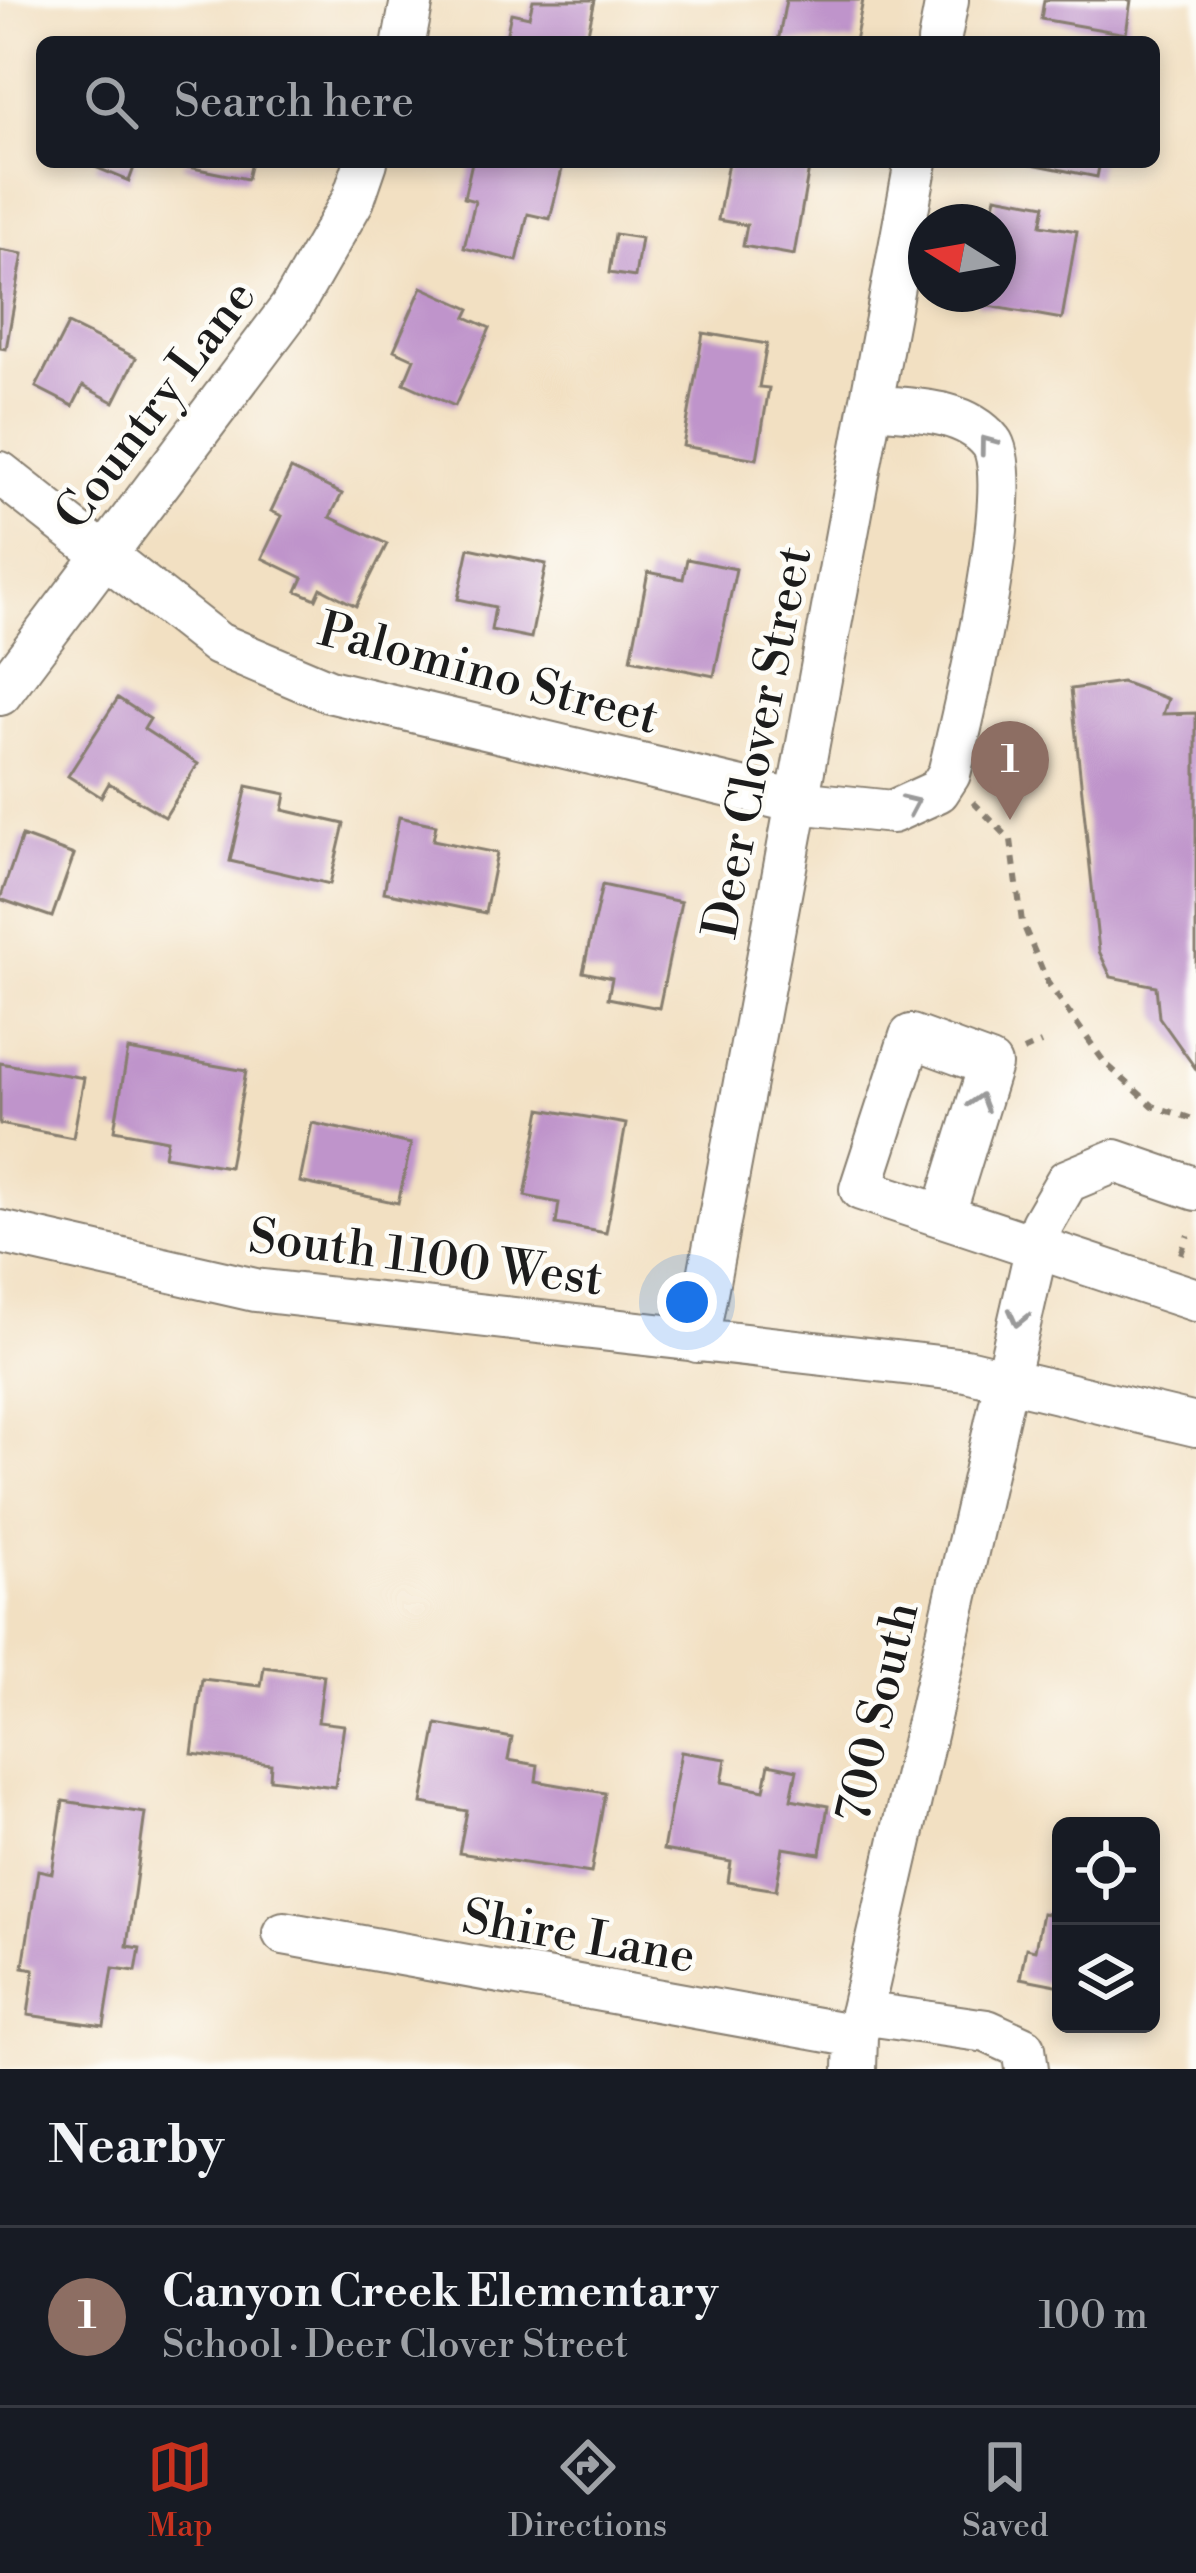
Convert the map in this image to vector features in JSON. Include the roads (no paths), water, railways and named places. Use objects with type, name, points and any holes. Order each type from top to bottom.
[{"type":"street","points":[[405,36],[412,0]]},
{"type":"street","points":[[940,36],[946,0]]},
{"type":"street","name":"Country Lane","points":[[0,694],[291,308],[353,200],[364,168]]},
{"type":"street","name":"Deer Clover Street","points":[[697,1341],[915,168]]},
{"type":"street","name":"Palomino Street","points":[[0,473],[218,644],[329,691],[797,802],[892,812],[938,791],[949,774],[999,520],[998,454],[991,442],[962,420],[871,406]]},
{"type":"street","name":"700 South","points":[[857,2040],[1003,1377],[1042,1224],[1067,1181],[1115,1161],[1196,1189]]},
{"type":"street","points":[[944,1214],[1196,1300]]},
{"type":"street","name":"South 1100 West","points":[[0,1232],[255,1290],[898,1360],[1003,1377],[1196,1425]]},
{"type":"street","name":"Shire Lane","points":[[284,1934],[857,2040],[987,2031],[1024,2048],[1028,2069]]},
{"type":"place","name":"Canyon Creek Elementary","points":[[1010,820]]}]
